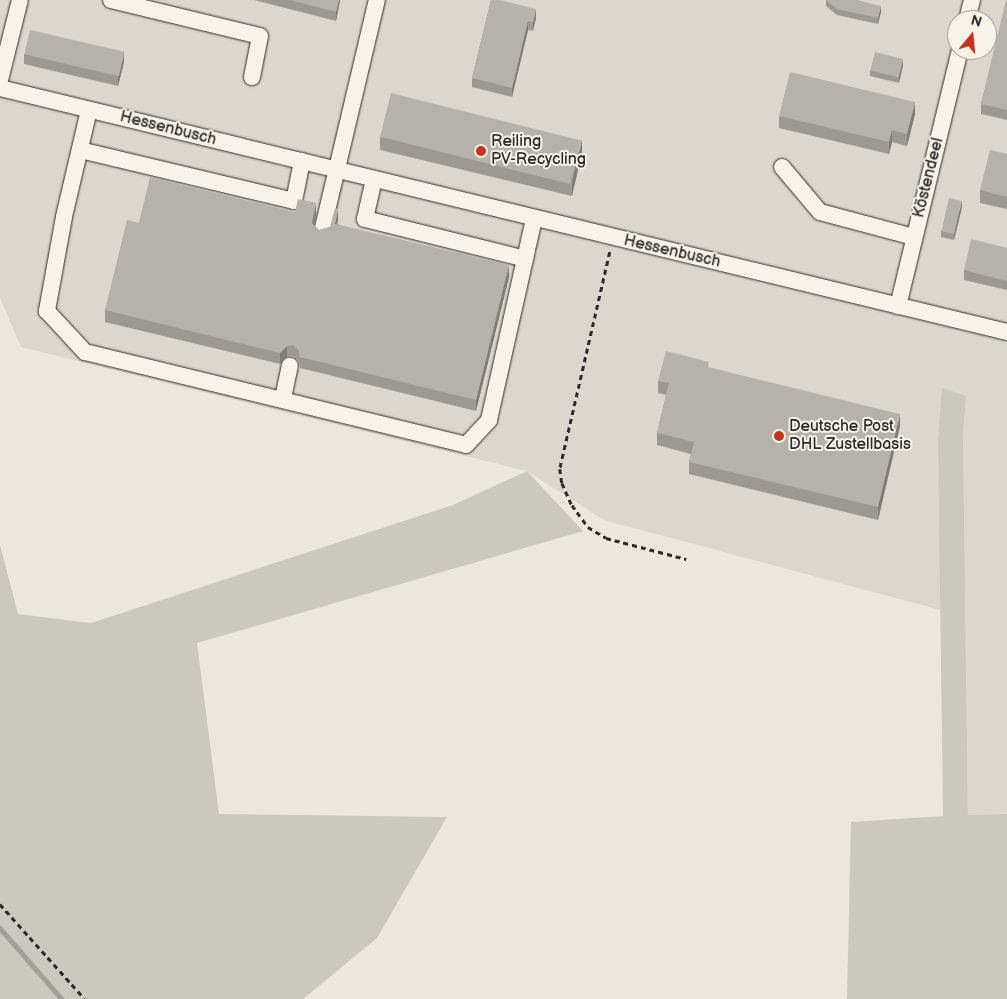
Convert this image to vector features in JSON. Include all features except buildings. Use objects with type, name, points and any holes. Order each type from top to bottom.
[{"type":"street","points":[[0,80],[20,0]]},
{"type":"street","points":[[111,0],[260,36],[252,77]]},
{"type":"street","points":[[322,232],[377,0]]},
{"type":"street","name":"Köstendeel","points":[[898,306],[958,60]]},
{"type":"street","name":"Hessenbusch","points":[[0,88],[534,219],[1007,332]]},
{"type":"street","points":[[89,110],[64,217],[47,311],[85,352],[283,398],[466,445],[489,420],[534,219]]},
{"type":"street","points":[[80,150],[294,201],[302,161]]},
{"type":"street","points":[[782,167],[820,212],[914,237]]},
{"type":"street","points":[[374,179],[364,219],[525,259]]},
{"type":"street","points":[[283,398],[290,366]]},
{"type":"path","points":[[613,238],[560,469],[562,483],[572,505],[588,527],[606,538],[686,559]]},
{"type":"path","points":[[0,904],[84,999]]},
{"type":"shaded area","points":[[0,0],[1007,0],[1007,814],[968,815],[963,435],[966,396],[940,610],[604,520],[527,471],[21,347],[0,298]]},
{"type":"shaded area","points":[[942,388],[966,396],[963,435],[968,815],[1007,814],[1007,999],[847,999],[851,822],[943,816],[938,439]]},
{"type":"shaded area","points":[[527,471],[583,531],[197,643],[219,814],[447,817],[377,938],[303,999],[0,999],[0,545],[18,614],[91,623],[453,505]]},
{"type":"waterway","points":[[0,928],[62,999]]},
{"type":"place","name":"Reiling PV-Recycling","points":[[481,151]]},
{"type":"place","name":"Deutsche Post DHL Zustellbasis","points":[[779,436]]}]
